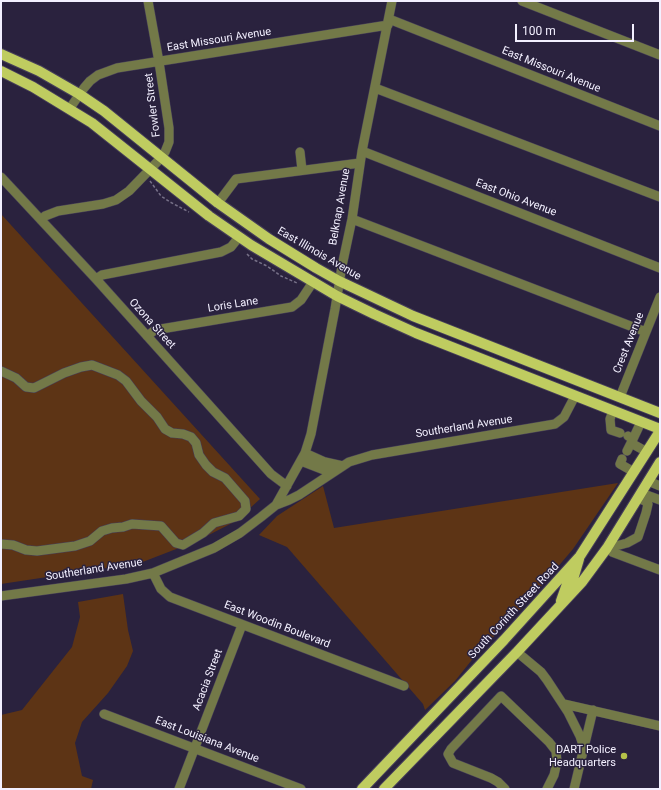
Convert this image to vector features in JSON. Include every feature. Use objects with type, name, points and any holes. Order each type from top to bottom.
[{"type":"main road","name":"East Illinois Avenue","points":[[2,57],[39,71],[79,94],[104,111],[218,203],[269,239],[339,281],[413,316],[660,413]]},
{"type":"main road","points":[[1,71],[70,108],[92,123],[209,216],[239,237],[337,296],[416,333],[660,430]]},
{"type":"main road","points":[[209,216],[218,203]]},
{"type":"main road","points":[[508,369],[513,355]]},
{"type":"main road","name":"South Corinth Street Road","points":[[362,789],[504,640],[580,556],[660,430]]},
{"type":"main road","points":[[384,789],[517,652],[612,549],[640,495],[659,467]]},
{"type":"main road","points":[[592,538],[612,549]]},
{"type":"main road","points":[[558,606],[567,584],[574,576],[580,556]]},
{"type":"main road","points":[[504,640],[517,652]]},
{"type":"street","name":"Fowler Street","points":[[148,1],[169,128],[169,142],[161,158]]},
{"type":"street","name":"Belknap Avenue","points":[[276,505],[303,457],[311,434],[352,219],[362,151],[392,1]]},
{"type":"street","points":[[522,1],[660,55]]},
{"type":"street","name":"East Missouri Avenue","points":[[70,108],[90,81],[98,75],[117,68],[388,22],[660,126]]},
{"type":"street","points":[[375,88],[660,197]]},
{"type":"street","name":"East Ohio Avenue","points":[[362,151],[660,268]]},
{"type":"street","points":[[300,152],[302,170]]},
{"type":"street","points":[[41,220],[58,211],[103,204],[116,200],[129,191],[161,158]]},
{"type":"street","points":[[218,203],[236,179],[360,163]]},
{"type":"street","name":"Ozona Street","points":[[1,177],[96,279],[270,474],[287,486]]},
{"type":"street","points":[[352,219],[646,332]]},
{"type":"street","points":[[96,279],[102,275],[221,252],[231,247],[239,237]]},
{"type":"street","name":"Loris Lane","points":[[147,336],[155,330],[292,307],[301,300],[313,282]]},
{"type":"street","name":"Crest Avenue","points":[[620,397],[660,297]]},
{"type":"street","points":[[1,371],[16,378],[26,387],[34,388],[64,373],[92,365],[118,375],[126,381],[141,401],[157,417],[165,429],[172,433],[183,434],[191,437],[196,443],[199,455],[206,465],[213,472],[225,478],[246,501],[246,509],[239,516],[214,523],[203,533],[183,545],[176,543],[160,526],[132,524],[123,528],[112,528],[102,531],[90,541],[75,546],[37,551],[26,550],[13,545],[1,544]]},
{"type":"street","name":"Southerland Avenue","points":[[1,596],[126,579],[153,573],[214,548],[240,533],[276,505],[299,495],[343,466],[372,454],[554,424],[564,417],[575,396]]},
{"type":"street","points":[[613,411],[610,419],[611,430],[627,444],[647,452]]},
{"type":"street","points":[[634,472],[620,464],[627,444],[641,422]]},
{"type":"street","points":[[303,457],[343,466]]},
{"type":"street","points":[[303,457],[332,474]]},
{"type":"street","points":[[648,482],[660,486]]},
{"type":"street","points":[[640,495],[660,500]]},
{"type":"street","points":[[612,549],[628,543],[638,537],[648,504],[640,495]]},
{"type":"street","points":[[612,549],[660,570]]},
{"type":"street","name":"East Woodin Boulevard","points":[[153,573],[161,589],[170,597],[404,686]]},
{"type":"street","name":"Acacia Street","points":[[179,789],[242,625]]},
{"type":"street","points":[[517,652],[541,672],[564,704],[575,723],[584,748]]},
{"type":"street","points":[[505,789],[491,778],[452,763],[448,754],[501,696],[549,742],[556,751],[557,762],[554,775],[547,789]]},
{"type":"street","points":[[564,704],[660,726]]},
{"type":"street","points":[[574,789],[593,710]]},
{"type":"street","name":"East Louisiana Avenue","points":[[104,714],[301,789]]},
{"type":"shaded area","points":[[1,214],[260,499],[236,521],[197,541],[140,563],[1,584]]},
{"type":"shaded area","points":[[618,483],[573,549],[534,595],[475,656],[455,681],[425,710],[423,704],[287,547],[259,535],[277,516],[323,486],[334,528]]},
{"type":"shaded area","points":[[123,594],[128,630],[133,651],[127,666],[108,693],[82,722],[75,743],[82,776],[93,780],[91,789],[1,789],[1,715],[22,710],[72,647],[80,617],[78,602]]},
{"type":"place","name":"DART Police Headquarters","points":[[624,756]]}]
